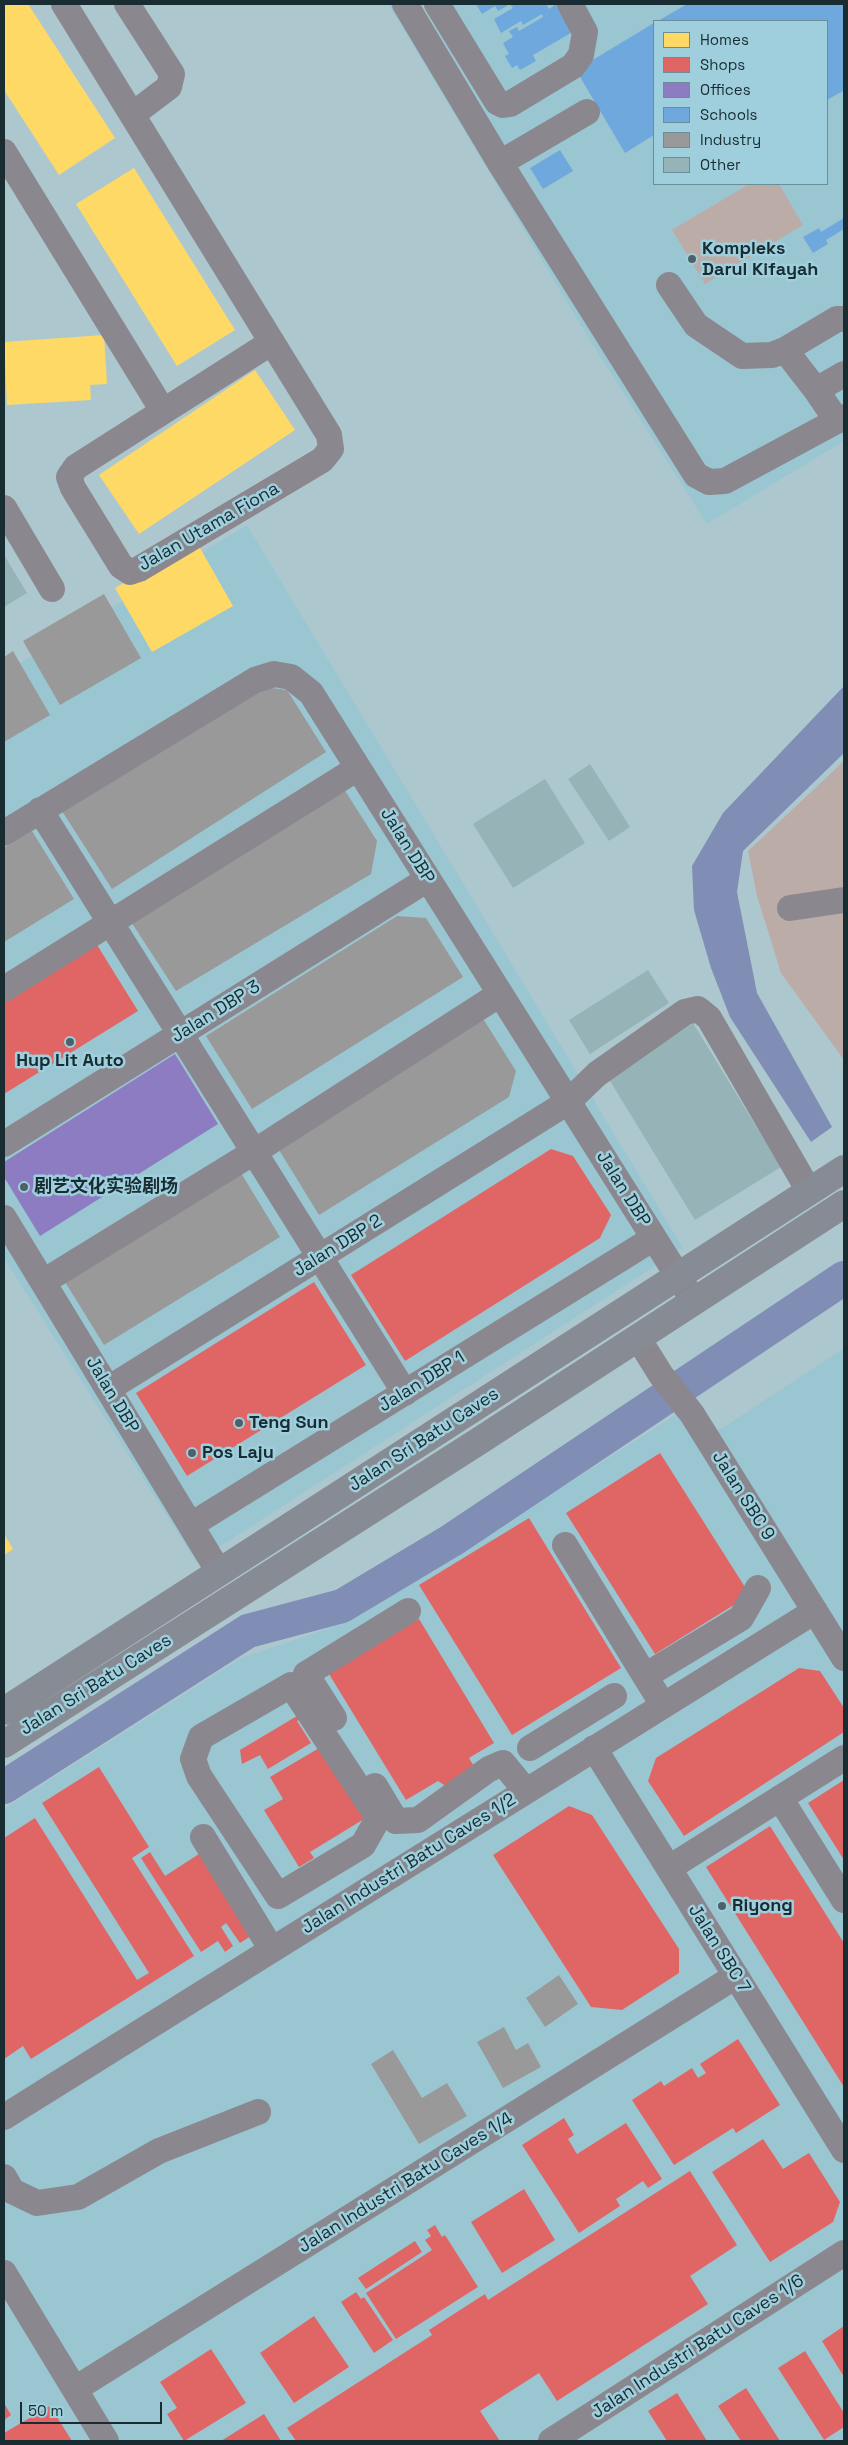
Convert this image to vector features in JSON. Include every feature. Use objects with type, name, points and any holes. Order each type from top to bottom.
[{"type":"main road","name":"Jalan Sri Batu Caves","points":[[4,1711],[844,1169]]},
{"type":"main road","name":"Jalan Sri Batu Caves","points":[[4,1744],[844,1204]]},
{"type":"street","points":[[4,152],[163,411],[272,342],[64,4]]},
{"type":"street","points":[[126,4],[172,74],[169,87],[132,115]]},
{"type":"street","points":[[405,4],[500,163],[696,475],[709,482],[725,481],[841,419],[785,350]]},
{"type":"street","points":[[438,4],[498,102],[503,105],[510,104],[573,66],[581,55],[585,32],[570,4]]},
{"type":"street","points":[[500,163],[586,112]]},
{"type":"street","points":[[669,285],[696,325],[742,356],[772,355],[785,350],[837,319],[844,319]]},
{"type":"street","name":"Jalan Utama Fiona","points":[[163,411],[76,467],[69,477],[73,488],[121,566],[130,572],[139,569],[322,460],[331,449],[329,435],[272,342]]},
{"type":"street","points":[[816,390],[844,374]]},
{"type":"street","points":[[4,508],[52,589]]},
{"type":"street","name":"Jalan DBP","points":[[4,832],[254,680],[274,674],[291,677],[311,693],[693,1300]]},
{"type":"street","points":[[4,989],[358,768]]},
{"type":"street","points":[[40,810],[405,1393]]},
{"type":"street","name":"Jalan DBP 3","points":[[4,1144],[428,879]]},
{"type":"street","points":[[790,908],[844,900]]},
{"type":"street","points":[[43,1282],[254,1152],[500,994]]},
{"type":"street","name":"Jalan DBP 2","points":[[108,1390],[568,1102],[598,1074],[685,1012],[698,1009],[709,1018],[809,1191]]},
{"type":"street","name":"Jalan DBP","points":[[4,1218],[219,1572]]},
{"type":"street","name":"Jalan DBP 1","points":[[191,1525],[654,1238]]},
{"type":"street","name":"Jalan SBC 9","points":[[638,1338],[661,1374],[692,1414],[844,1658]]},
{"type":"street","points":[[565,1545],[663,1705]]},
{"type":"street","points":[[645,1676],[741,1618],[758,1588]]},
{"type":"street","name":"Jalan Industri Batu Caves 1/2","points":[[4,2117],[815,1610]]},
{"type":"street","points":[[408,1611],[306,1674],[396,1821],[418,1820],[489,1769],[503,1763],[526,1791]]},
{"type":"street","points":[[741,1618],[759,1645]]},
{"type":"street","points":[[278,1896],[363,1845],[376,1822],[375,1813],[291,1685],[201,1737],[193,1759],[199,1776],[300,1932]]},
{"type":"street","points":[[561,1769],[537,1744],[614,1696]]},
{"type":"street","name":"Jalan SBC 7","points":[[587,1712],[600,1745],[669,1868],[842,2143]]},
{"type":"street","points":[[669,1868],[844,1758]]},
{"type":"street","points":[[780,1798],[844,1900]]},
{"type":"street","points":[[418,1820],[434,1848]]},
{"type":"street","points":[[203,1837],[272,1950]]},
{"type":"street","name":"Jalan Industri Batu Caves 1/4","points":[[75,2390],[736,1976]]},
{"type":"street","points":[[4,2177],[12,2191],[37,2203],[78,2197],[159,2151],[258,2112]]},
{"type":"street","name":"Jalan Industri Batu Caves 1/6","points":[[551,2441],[844,2253]]},
{"type":"street","points":[[4,2273],[106,2441]]},
{"type":"shaded area","name":"Kompleks Darul Kifayah","points":[[388,4],[844,4],[844,441],[707,524],[586,334]]},
{"type":"shaded area","points":[[747,185],[780,185],[803,225],[705,284],[672,230]]},
{"type":"shaded area","points":[[247,525],[683,1248],[196,1562],[4,1258],[4,673]]},
{"type":"shaded area","points":[[844,686],[844,753],[743,851],[737,892],[757,993],[832,1127],[811,1142],[730,1017],[711,968],[694,910],[692,866],[723,813]]},
{"type":"shaded area","points":[[844,761],[844,1060],[781,973],[757,896],[748,851]]},
{"type":"shaded area","points":[[844,1348],[844,2441],[4,2441],[4,1809],[241,1658],[353,1620],[696,1402],[716,1432]]},
{"type":"building: Homes","points":[[4,4],[28,4],[115,138],[59,175],[4,90]]},
{"type":"building: Homes","points":[[134,168],[235,330],[177,366],[76,204]]},
{"type":"building: Homes","points":[[104,335],[107,384],[90,385],[91,400],[7,405],[4,342]]},
{"type":"building: Homes","points":[[255,370],[295,430],[139,534],[99,475]]},
{"type":"building: Homes","points":[[196,541],[233,606],[152,652],[115,588]]},
{"type":"building: Homes","points":[[4,1534],[13,1549],[4,1555]]},
{"type":"building: Shops","points":[[94,940],[138,1011],[4,1094],[4,995]]},
{"type":"building: Shops","points":[[551,1149],[573,1156],[611,1215],[600,1238],[405,1361],[351,1275]]},
{"type":"building: Shops","points":[[314,1282],[366,1365],[187,1476],[136,1393]]},
{"type":"building: Shops","points":[[660,1453],[750,1595],[655,1654],[566,1513]]},
{"type":"building: Shops","points":[[529,1518],[621,1668],[512,1735],[419,1585]]},
{"type":"building: Shops","points":[[419,1619],[494,1743],[469,1758],[475,1768],[447,1787],[438,1781],[406,1800],[329,1674]]},
{"type":"building: Shops","points":[[799,1668],[820,1671],[844,1708],[844,1732],[684,1836],[648,1781],[656,1758]]},
{"type":"building: Shops","points":[[297,1716],[305,1716],[297,1721],[311,1743],[268,1769],[260,1755],[242,1764],[240,1750]]},
{"type":"building: Shops","points":[[326,1744],[369,1816],[310,1852],[314,1858],[299,1867],[264,1810],[283,1799],[270,1777]]},
{"type":"building: Shops","points":[[99,1767],[149,1847],[132,1858],[194,1956],[31,2059],[23,2046],[4,2059],[4,1838],[35,1818],[137,1980],[149,1973],[42,1803]]},
{"type":"building: Shops","points":[[844,1780],[844,1860],[808,1803]]},
{"type":"building: Shops","points":[[569,1806],[592,1815],[679,1949],[679,1973],[622,2010],[591,2007],[493,1855]]},
{"type":"building: Shops","points":[[770,1826],[844,1943],[844,2087],[706,1867]]},
{"type":"building: Shops","points":[[150,1852],[165,1876],[202,1852],[254,1934],[240,1943],[226,1923],[221,1927],[233,1946],[225,1952],[218,1941],[201,1952],[141,1858]]},
{"type":"building: Shops","points":[[738,2039],[780,2105],[736,2133],[733,2128],[674,2165],[632,2100],[661,2081],[664,2086],[692,2068],[698,2078],[706,2073],[700,2064]]},
{"type":"building: Shops","points":[[564,2118],[574,2135],[568,2139],[577,2154],[626,2123],[662,2179],[648,2188],[643,2181],[616,2199],[620,2206],[579,2233],[522,2145]]},
{"type":"building: Shops","points":[[763,2139],[783,2169],[809,2153],[840,2202],[833,2222],[770,2262],[712,2172]]},
{"type":"building: Shops","points":[[690,2171],[737,2245],[690,2276],[708,2304],[557,2401],[539,2373],[480,2411],[500,2441],[296,2441],[287,2428],[432,2335],[429,2330],[485,2294],[488,2300]]},
{"type":"building: Shops","points":[[524,2189],[555,2240],[502,2273],[471,2222]]},
{"type":"building: Shops","points":[[435,2225],[442,2237],[445,2235],[478,2287],[396,2339],[366,2293],[432,2250],[425,2240],[431,2236],[427,2230]]},
{"type":"building: Shops","points":[[415,2241],[422,2252],[366,2289],[358,2278]]},
{"type":"building: Shops","points":[[356,2292],[361,2299],[364,2297],[393,2340],[374,2353],[341,2302]]},
{"type":"building: Shops","points":[[314,2316],[349,2367],[294,2403],[260,2353]]},
{"type":"building: Shops","points":[[844,2326],[844,2377],[822,2341]]},
{"type":"building: Shops","points":[[211,2349],[246,2403],[184,2441],[167,2414],[177,2408],[160,2382]]},
{"type":"building: Shops","points":[[805,2351],[844,2413],[844,2427],[824,2440],[778,2368]]},
{"type":"building: Shops","points":[[746,2388],[780,2441],[741,2441],[718,2406]]},
{"type":"building: Shops","points":[[677,2393],[707,2441],[667,2441],[648,2411]]},
{"type":"building: Shops","points":[[4,2403],[11,2415],[4,2420]]},
{"type":"building: Shops","points":[[50,2406],[72,2441],[4,2441],[4,2433]]},
{"type":"building: Shops","points":[[264,2414],[281,2441],[221,2441]]},
{"type":"building: Offices","points":[[175,1054],[218,1124],[40,1236],[4,1177],[4,1162]]},
{"type":"building: Schools","points":[[476,4],[510,4],[498,11],[495,6],[482,14]]},
{"type":"building: Schools","points":[[510,4],[546,4],[549,9],[556,4],[576,30],[533,55],[536,61],[520,70],[517,65],[512,68],[505,56],[509,54],[503,43],[513,37],[509,31],[517,27],[519,31],[543,17],[542,14],[523,25],[521,21],[501,33],[494,19],[513,8]]},
{"type":"building: Schools","points":[[687,4],[844,4],[844,94],[843,91],[828,99],[828,20],[660,20]]},
{"type":"building: Schools","points":[[653,24],[653,136],[625,153],[576,70]]},
{"type":"building: Schools","points":[[560,150],[573,171],[543,189],[530,168]]},
{"type":"building: Schools","points":[[844,218],[844,229],[826,240],[828,244],[813,253],[803,237],[819,228],[821,232]]},
{"type":"building: Industry","points":[[104,594],[141,658],[60,705],[23,641]]},
{"type":"building: Industry","points":[[13,651],[50,715],[4,742],[4,657]]},
{"type":"building: Industry","points":[[257,686],[287,690],[326,752],[112,889],[62,811]]},
{"type":"building: Industry","points":[[342,786],[377,841],[371,874],[176,991],[128,917]]},
{"type":"building: Industry","points":[[32,831],[74,899],[4,942],[4,848]]},
{"type":"building: Industry","points":[[397,916],[426,918],[463,977],[252,1109],[206,1036]]},
{"type":"building: Industry","points":[[482,1017],[516,1071],[509,1097],[319,1215],[276,1145]]},
{"type":"building: Industry","points":[[238,1168],[280,1237],[104,1345],[62,1277]]},
{"type":"building: Industry","points":[[559,1975],[578,2004],[545,2027],[526,1998]]},
{"type":"building: Industry","points":[[504,2027],[516,2050],[528,2043],[541,2067],[503,2088],[477,2042]]},
{"type":"building: Industry","points":[[393,2050],[422,2098],[447,2083],[467,2116],[419,2144],[371,2064]]},
{"type":"building: Other","points":[[4,555],[27,593],[4,607]]},
{"type":"building: Other","points":[[590,764],[630,827],[609,841],[568,779]]},
{"type":"building: Other","points":[[545,779],[585,843],[513,888],[473,824]]},
{"type":"building: Other","points":[[648,970],[669,1003],[590,1054],[569,1020]]},
{"type":"building: Other","points":[[693,1023],[781,1167],[695,1220],[607,1076]]},
{"type":"waterway","points":[[4,1787],[248,1631],[342,1606],[452,1540],[844,1278]]},
{"type":"place","name":"Kompleks Darul Kifayah","points":[[692,259]]},
{"type":"place","name":"Hup Lit Auto","points":[[70,1042]]},
{"type":"place","name":"剧艺文化实验剧场","points":[[24,1187]]},
{"type":"place","name":"Teng Sun","points":[[239,1423]]},
{"type":"place","name":"Pos Laju","points":[[192,1453]]},
{"type":"place","name":"Riyong","points":[[722,1906]]}]
